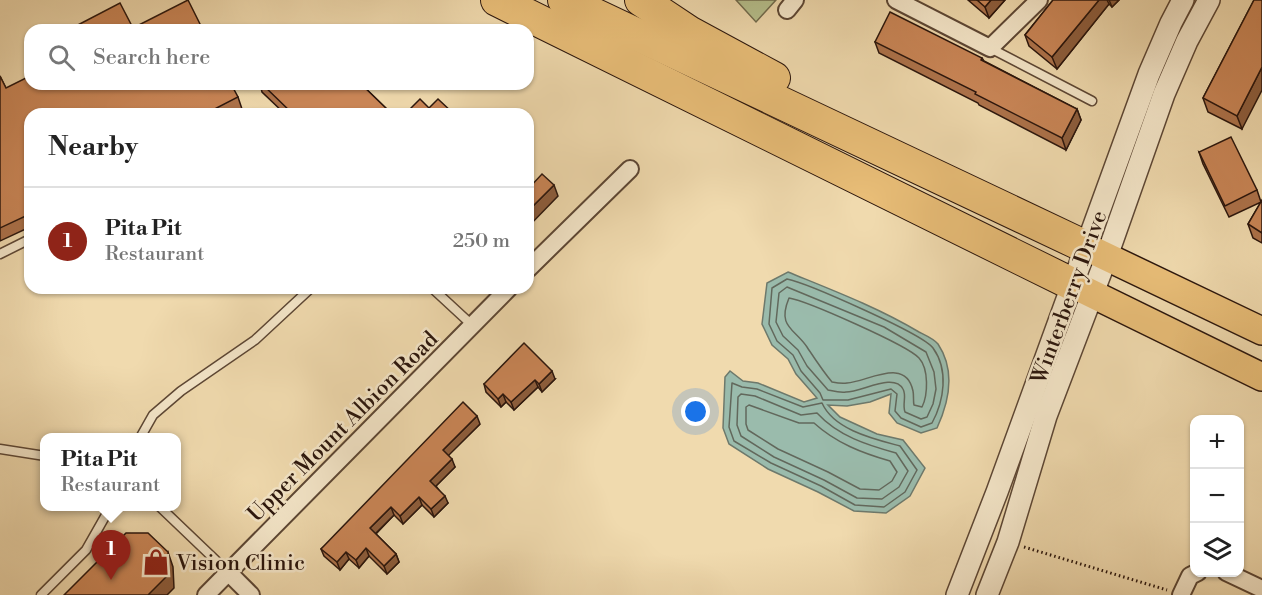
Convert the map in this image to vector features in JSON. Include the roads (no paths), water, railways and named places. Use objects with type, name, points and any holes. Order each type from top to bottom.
[{"type":"highway","points":[[497,0],[1082,289]]},
{"type":"highway","points":[[564,0],[1096,252]]},
{"type":"highway","points":[[641,0],[690,32],[833,109],[966,191]]},
{"type":"main road","points":[[1096,252],[1262,331]]},
{"type":"main road","points":[[1082,289],[1262,377]]},
{"type":"street","points":[[896,0],[990,48],[1039,0]]},
{"type":"street","name":"Winterberry Drive","points":[[1096,252],[1149,74],[1183,0]]},
{"type":"street","name":"Winterberry Drive","points":[[957,595],[1096,252],[1187,41],[1209,0]]},
{"type":"street","points":[[534,263],[630,169]]},
{"type":"street","name":"Winterberry Drive","points":[[987,595],[1008,542],[1082,289]]},
{"type":"street","name":"Upper Mount Albion Road","points":[[206,595],[503,294]]},
{"type":"street","points":[[228,572],[251,595]]},
{"type":"street","points":[[1182,595],[1190,576]]},
{"type":"street","points":[[1234,577],[1262,590]]},
{"type":"lane","points":[[990,48],[1092,101]]},
{"type":"lane","points":[[0,254],[24,242]]},
{"type":"lane","points":[[143,433],[153,415],[181,391],[255,340],[305,294]]},
{"type":"lane","points":[[438,294],[472,326]]},
{"type":"lane","points":[[0,449],[40,455]]},
{"type":"lane","points":[[41,595],[86,550],[109,511]]},
{"type":"lane","points":[[163,511],[228,572]]},
{"type":"water","points":[[788,272],[854,299],[903,323],[934,340],[944,354],[949,386],[945,408],[937,428],[921,433],[897,423],[889,413],[891,394],[870,402],[847,406],[828,405],[840,417],[877,434],[903,440],[925,468],[910,496],[886,513],[854,511],[768,469],[729,444],[723,428],[725,377],[730,371],[743,381],[758,383],[804,402],[817,398],[796,374],[788,359],[772,345],[762,324],[767,283]]},
{"type":"place","name":"Vision Clinic","points":[[156,562]]},
{"type":"place","name":"Pita Pit","points":[[111,580]]}]
